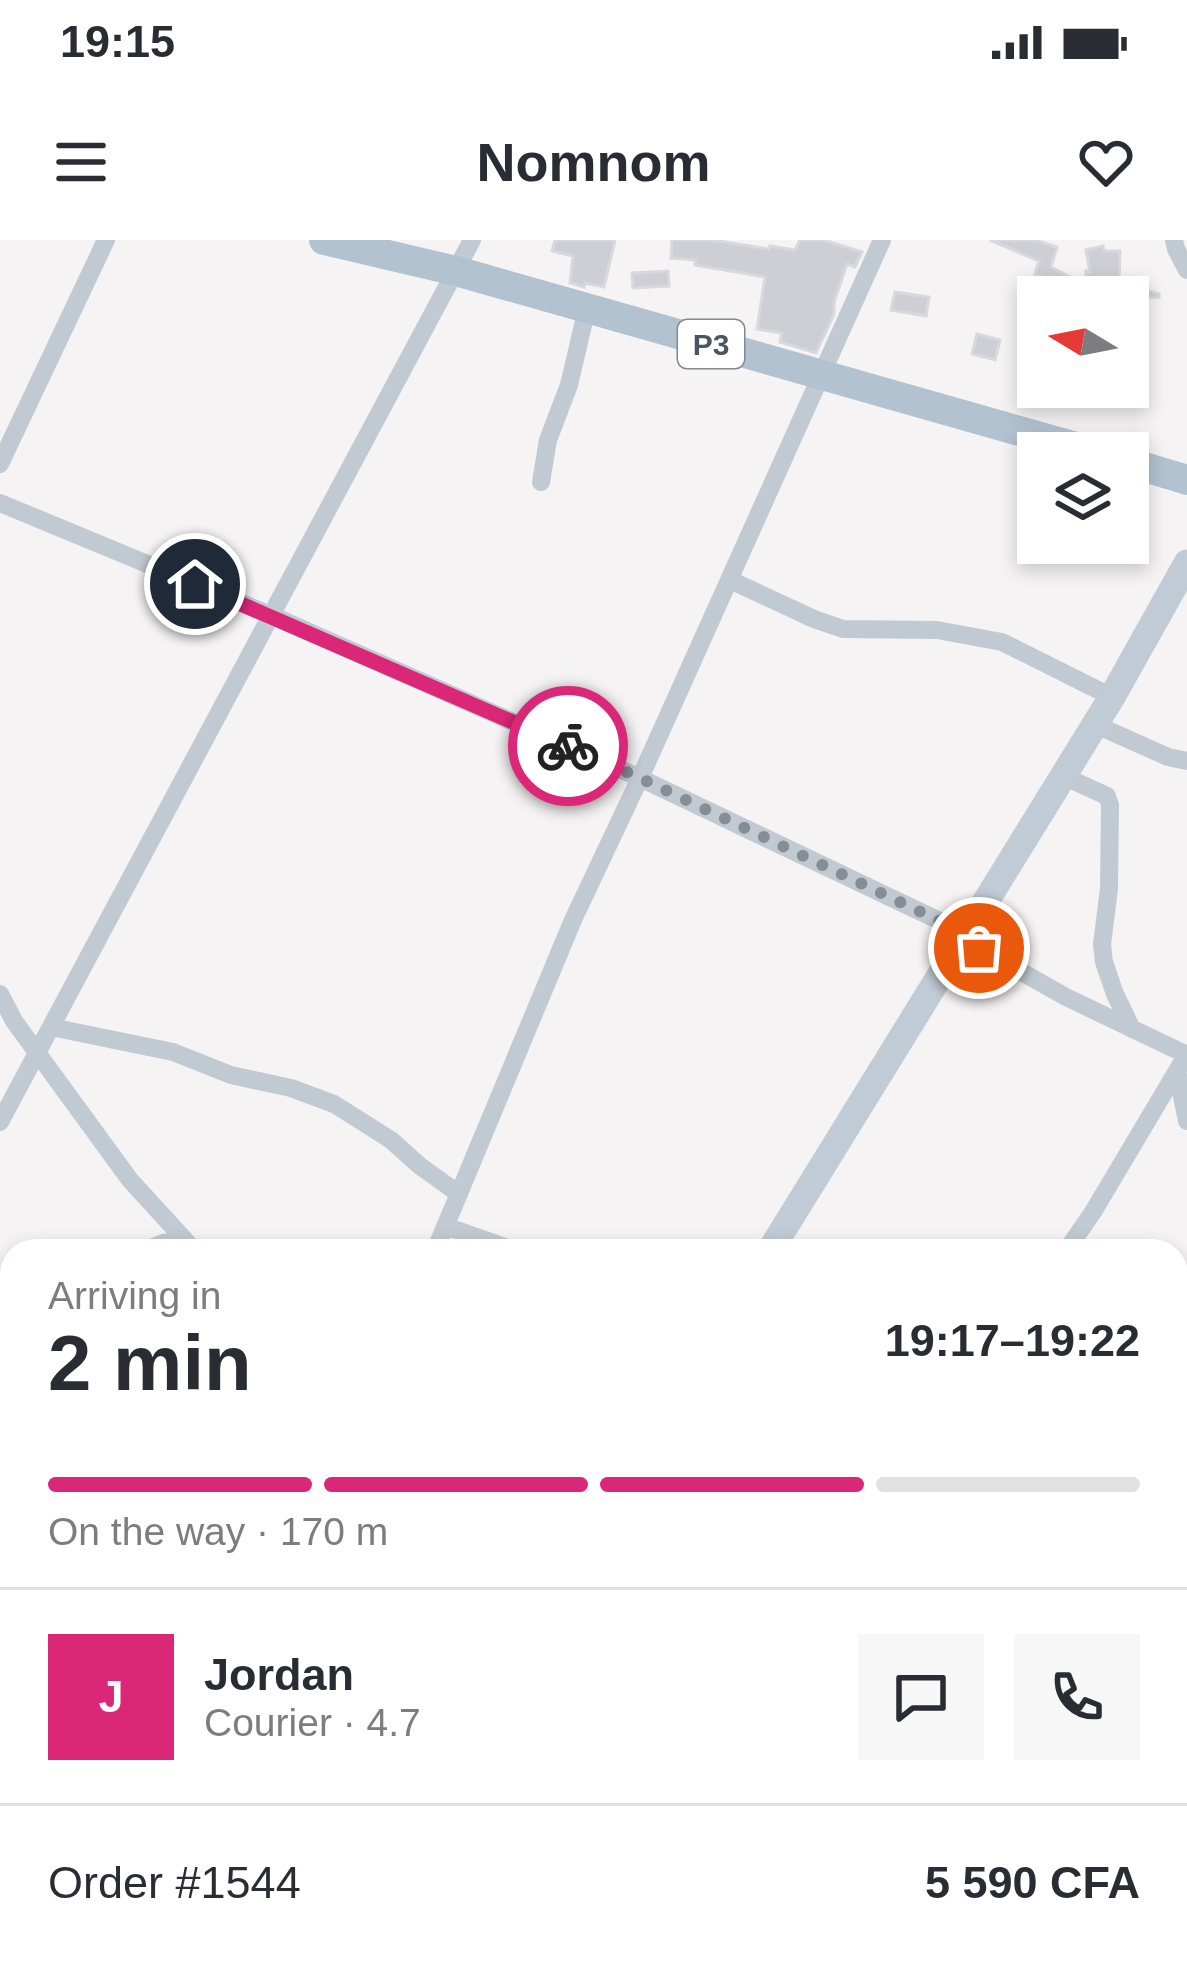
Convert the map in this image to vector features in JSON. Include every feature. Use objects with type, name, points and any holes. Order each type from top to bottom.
[{"type":"main road","name":"P3","points":[[324,240],[456,271],[1023,432]]},
{"type":"main road","points":[[1149,468],[1187,480]]},
{"type":"main road","points":[[777,1239],[1112,697],[1187,563]]},
{"type":"street","points":[[0,464],[106,240]]},
{"type":"street","points":[[0,1122],[472,240]]},
{"type":"street","points":[[440,1239],[573,920],[882,240]]},
{"type":"street","points":[[1174,240],[1187,270]]},
{"type":"street","points":[[541,482],[548,440],[569,385],[587,308]]},
{"type":"street","points":[[0,502],[640,778],[967,934],[979,948],[1132,1029],[1183,1068],[1187,1121]]},
{"type":"street","points":[[730,580],[843,629],[938,631],[1002,642],[1112,697]]},
{"type":"street","points":[[1094,724],[1187,761]]},
{"type":"street","points":[[1063,776],[1107,796],[1110,805],[1109,889],[1102,944],[1115,994],[1132,1029]]},
{"type":"street","points":[[0,994],[7,1026],[38,1052],[130,1180],[184,1239]]},
{"type":"street","points":[[51,1027],[172,1052],[231,1075],[334,1103],[392,1140],[459,1194]]},
{"type":"street","points":[[1074,1239],[1183,1068]]},
{"type":"street","points":[[445,1226],[482,1239]]},
{"type":"building","points":[[555,240],[615,240],[604,287],[570,283],[573,256],[552,251]]},
{"type":"building","points":[[672,240],[795,250],[800,240],[823,240],[862,252],[855,267],[847,264],[834,314],[816,353],[780,342],[782,333],[757,329],[765,277],[671,258]]},
{"type":"building","points":[[990,240],[1035,240],[1057,247],[1051,267],[1068,276],[1035,274],[1039,261]]},
{"type":"building","points":[[1103,246],[1104,251],[1120,251],[1119,276],[1086,276],[1090,272],[1086,250]]},
{"type":"building","points":[[668,271],[669,286],[633,288],[632,273]]},
{"type":"building","points":[[895,292],[929,297],[926,316],[891,310]]},
{"type":"building","points":[[977,334],[1000,340],[995,360],[972,354]]},
{"type":"way so far","points":[[568,746],[967,934],[979,948]]},
{"type":"route","points":[[195,584],[568,746]]}]
